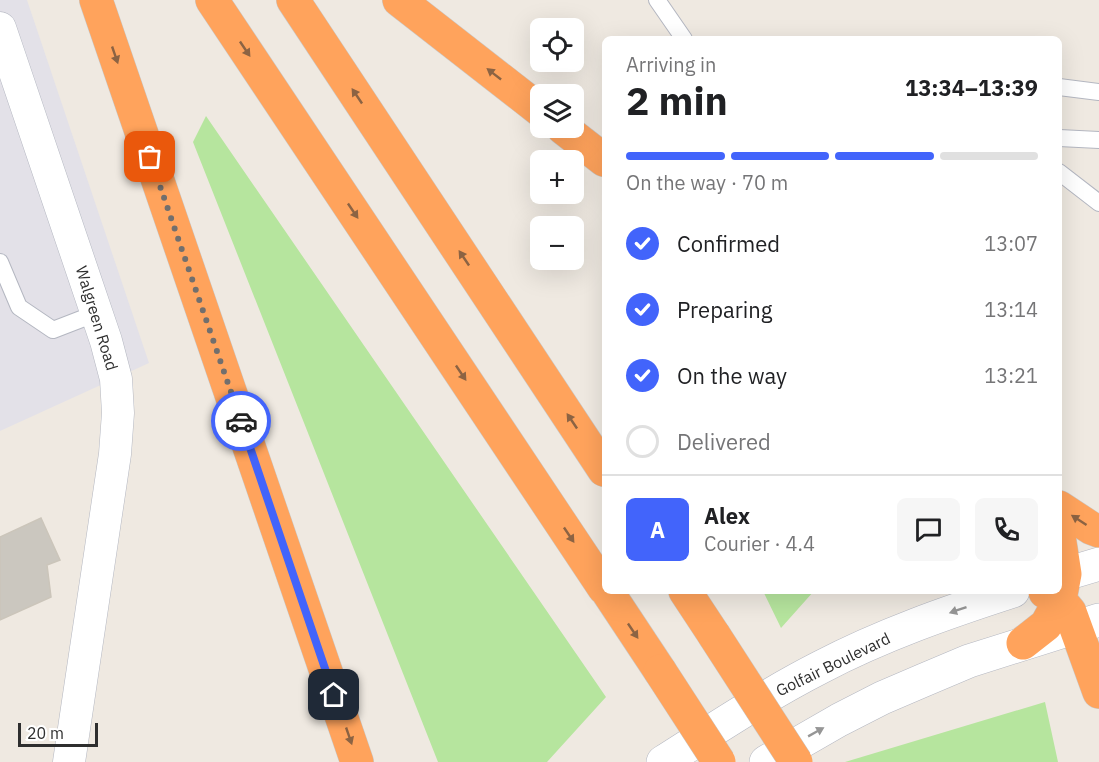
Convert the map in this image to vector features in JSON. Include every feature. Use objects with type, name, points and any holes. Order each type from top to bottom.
[{"type":"highway","points":[[96,0],[357,762]]},
{"type":"highway","points":[[212,0],[602,583]]},
{"type":"highway","points":[[293,0],[602,467]]},
{"type":"highway","points":[[399,0],[530,102]]},
{"type":"highway","points":[[576,138],[602,158]]},
{"type":"highway","points":[[1062,509],[1099,531]]},
{"type":"highway","points":[[1062,559],[1067,598],[1099,692]]},
{"type":"highway","points":[[609,594],[719,762]]},
{"type":"highway","points":[[687,594],[796,762]]},
{"type":"highway","points":[[1023,643],[1046,625],[1067,598]]},
{"type":"main road","points":[[1067,598],[1099,564]]},
{"type":"main road","name":"Golfair Boulevard","points":[[663,762],[781,688],[823,666],[904,630],[1004,594]]},
{"type":"main road","points":[[766,762],[882,698],[969,661],[1023,643]]},
{"type":"street","name":"Walgreen Road","points":[[2,37],[97,313],[116,379],[118,413],[115,454],[69,762]]},
{"type":"lane","points":[[657,0],[682,36]]},
{"type":"lane","points":[[1062,87],[1099,92]]},
{"type":"lane","points":[[1062,138],[1099,140]]},
{"type":"lane","points":[[1062,174],[1099,202]]},
{"type":"lane","points":[[0,262],[19,308],[53,330],[97,313]]},
{"type":"shaded area","points":[[0,0],[27,0],[149,363],[0,431]]},
{"type":"green space","points":[[206,116],[606,697],[547,762],[438,762],[193,142]]},
{"type":"green space","points":[[764,594],[811,594],[781,628]]},
{"type":"green space","points":[[1045,702],[1058,762],[845,762]]},
{"type":"building","points":[[41,518],[60,560],[47,565],[51,597],[0,620],[0,537]]},
{"type":"way so far","points":[[150,157],[241,421]]},
{"type":"route","points":[[241,421],[334,695]]}]
